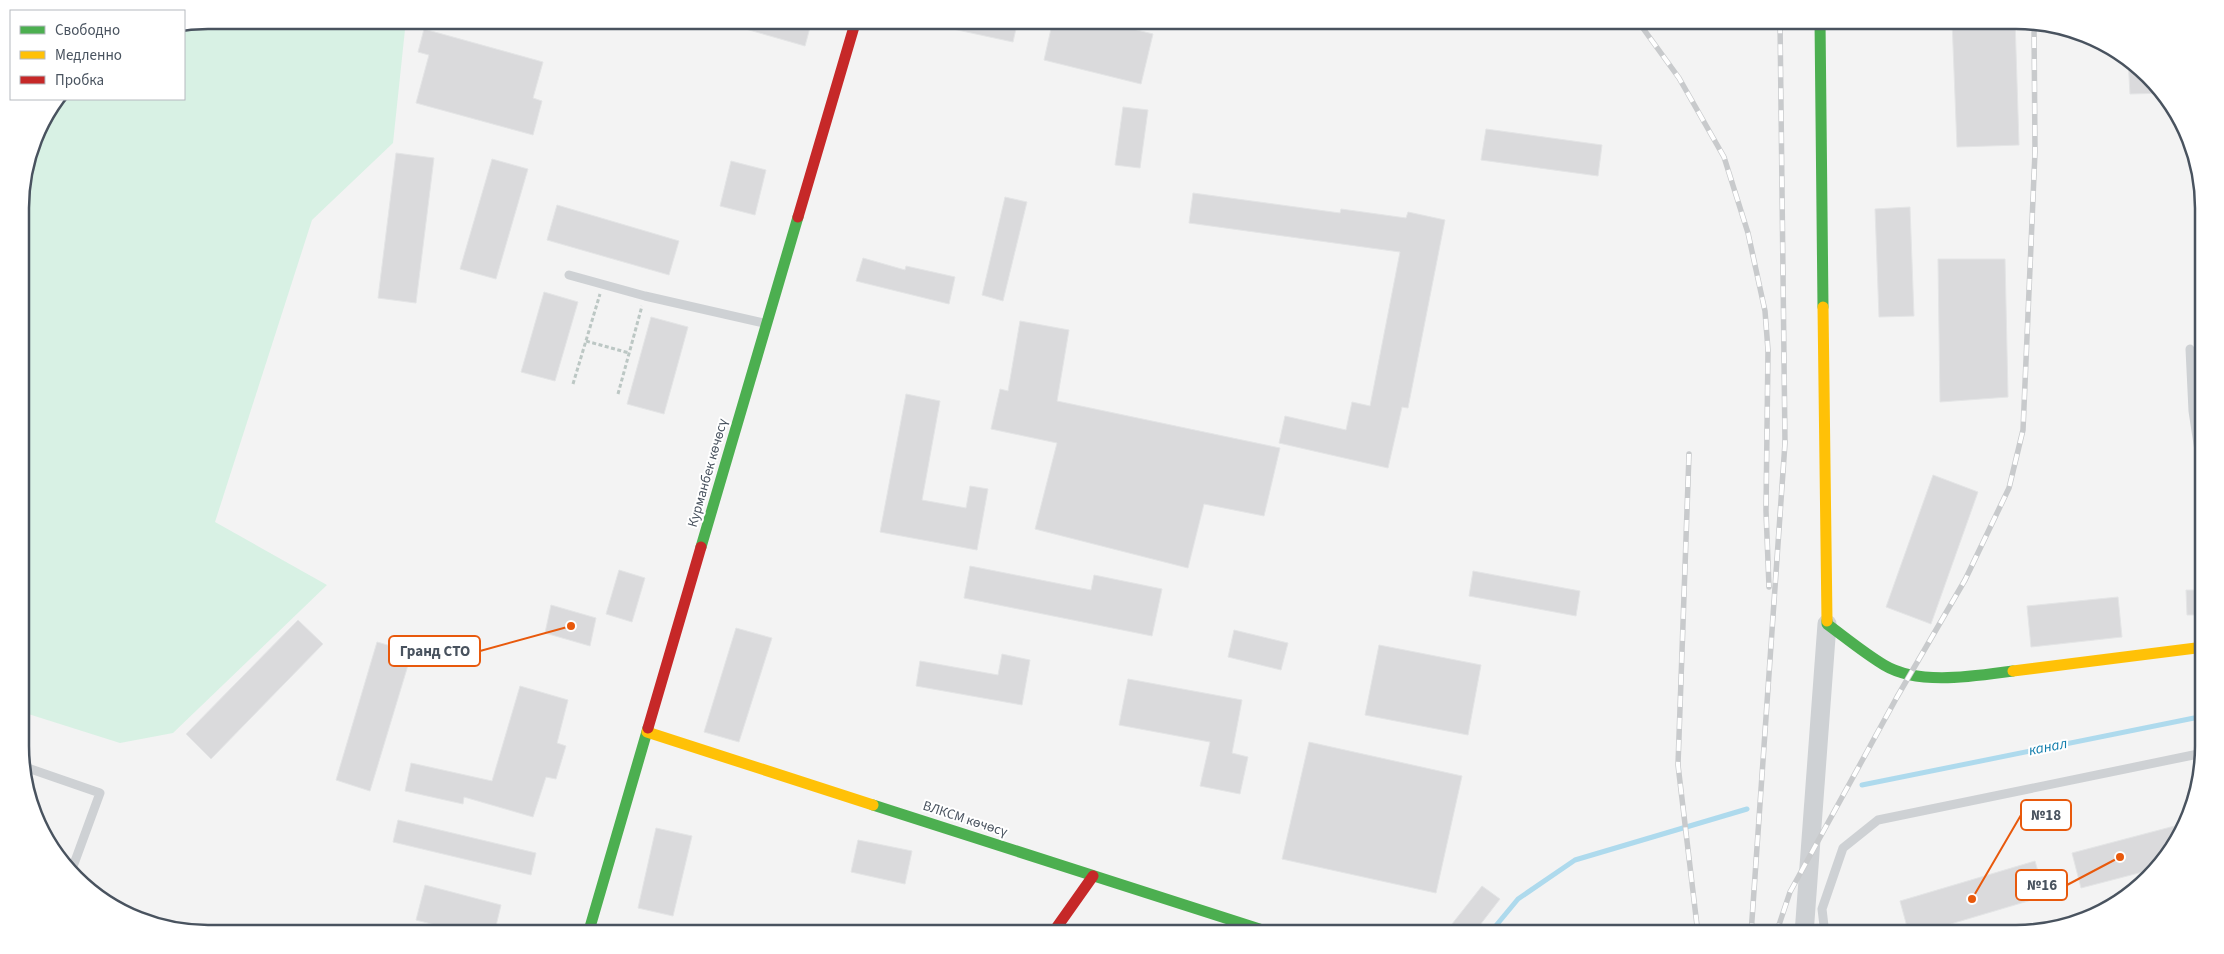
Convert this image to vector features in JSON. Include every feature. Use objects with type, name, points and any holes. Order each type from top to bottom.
[{"type":"street","name":"Курманбек көчөсү","points":[[591,925],[853,29]]},
{"type":"street","points":[[1805,925],[1827,624],[1820,29]]},
{"type":"street","points":[[1827,624],[1885,666],[1910,675],[1960,678],[2129,654],[2195,648]]},
{"type":"street","name":"ВЛКСМ көчөсү","points":[[647,732],[1246,925]]},
{"type":"street","points":[[1058,925],[1093,876]]},
{"type":"lane","points":[[569,275],[645,296],[767,324]]},
{"type":"lane","points":[[2190,349],[2195,424]]},
{"type":"lane","points":[[1824,925],[1822,908],[1843,848],[1878,820],[2195,755]]},
{"type":"lane","points":[[30,769],[100,793],[74,865]]},
{"type":"path","points":[[574,384],[603,284]]},
{"type":"path","points":[[618,394],[645,296]]},
{"type":"path","points":[[586,341],[629,353]]},
{"type":"green space","points":[[405,29],[393,143],[312,220],[215,522],[327,585],[173,733],[120,743],[29,714],[29,196],[32,173],[42,139],[65,100],[185,100],[185,30]]},
{"type":"building","points":[[424,29],[543,62],[533,98],[542,101],[533,135],[416,103],[429,55],[418,52]]},
{"type":"building","points":[[746,29],[810,29],[805,46]]},
{"type":"building","points":[[953,29],[1016,29],[1013,42]]},
{"type":"building","points":[[1051,29],[1133,29],[1153,34],[1141,84],[1044,60]]},
{"type":"building","points":[[1952,29],[2015,29],[2019,145],[1957,147]]},
{"type":"building","points":[[2129,69],[2154,93],[2130,94]]},
{"type":"building","points":[[1123,107],[1148,110],[1140,168],[1115,165]]},
{"type":"building","points":[[1486,129],[1602,145],[1598,176],[1481,160]]},
{"type":"building","points":[[396,153],[434,158],[416,303],[378,298]]},
{"type":"building","points":[[492,159],[528,169],[496,279],[460,269]]},
{"type":"building","points":[[731,161],[766,170],[755,215],[720,206]]},
{"type":"building","points":[[1193,193],[1340,213],[1341,209],[1406,218],[1408,212],[1445,220],[1408,408],[1402,407],[1388,468],[1279,443],[1285,416],[1346,430],[1352,402],[1370,406],[1400,252],[1189,223]]},
{"type":"building","points":[[1005,197],[1027,202],[1003,301],[982,295]]},
{"type":"building","points":[[557,205],[679,241],[669,275],[547,240]]},
{"type":"building","points":[[1910,207],[1914,316],[1879,317],[1875,209]]},
{"type":"building","points":[[863,258],[905,270],[906,266],[955,277],[949,304],[856,281]]},
{"type":"building","points":[[1938,259],[2005,259],[2008,397],[1940,402]]},
{"type":"building","points":[[544,292],[578,302],[555,381],[521,372]]},
{"type":"building","points":[[651,317],[688,327],[664,414],[627,404]]},
{"type":"building","points":[[1020,321],[1069,330],[1057,401],[1280,448],[1264,516],[1204,504],[1188,568],[1035,529],[1057,443],[991,429],[1000,389],[1008,391]]},
{"type":"building","points":[[906,394],[940,401],[922,500],[966,508],[970,486],[988,489],[977,550],[880,532]]},
{"type":"building","points":[[1933,475],[1978,492],[1931,624],[1886,607]]},
{"type":"building","points":[[970,566],[1091,590],[1094,575],[1162,589],[1152,636],[964,598]]},
{"type":"building","points":[[619,570],[645,578],[632,622],[606,614]]},
{"type":"building","points":[[1473,571],[1580,591],[1576,616],[1469,596]]},
{"type":"building","points":[[2186,590],[2195,590],[2195,615],[2187,615]]},
{"type":"building","points":[[2118,597],[2122,637],[2031,647],[2027,606]]},
{"type":"building","points":[[551,605],[596,618],[590,646],[545,633]]},
{"type":"building","points":[[298,620],[323,644],[211,759],[186,734]]},
{"type":"building","points":[[736,628],[772,638],[739,742],[704,732]]},
{"type":"building","points":[[1234,630],[1288,643],[1281,670],[1228,657]]},
{"type":"building","points":[[377,642],[412,652],[370,791],[336,780]]},
{"type":"building","points":[[1379,645],[1481,665],[1468,735],[1365,715]]},
{"type":"building","points":[[1002,654],[1030,660],[1022,705],[916,686],[920,661],[998,675]]},
{"type":"building","points":[[1128,679],[1242,700],[1232,753],[1248,757],[1240,794],[1200,786],[1210,742],[1119,725]]},
{"type":"building","points":[[520,686],[568,700],[557,743],[566,746],[556,779],[546,777],[533,817],[464,797],[463,804],[405,791],[411,763],[492,781]]},
{"type":"building","points":[[1309,742],[1462,776],[1436,893],[1282,859]]},
{"type":"building","points":[[398,820],[536,853],[531,875],[393,842]]},
{"type":"building","points":[[2177,825],[2165,846],[2144,872],[2081,888],[2072,853]]},
{"type":"building","points":[[656,828],[692,836],[673,916],[638,908]]},
{"type":"building","points":[[858,840],[912,851],[905,884],[851,872]]},
{"type":"building","points":[[2035,861],[2045,896],[1947,925],[1907,925],[1900,901]]},
{"type":"building","points":[[425,885],[501,905],[496,925],[435,925],[416,920]]},
{"type":"building","points":[[1482,886],[1500,899],[1480,925],[1452,924]]},
{"type":"waterway","name":"канал","points":[[1862,785],[2195,718]]},
{"type":"waterway","points":[[1496,925],[1518,899],[1575,860],[1747,809]]},
{"type":"railway","points":[[1644,29],[1679,78],[1724,157],[1748,233],[1765,311],[1768,350],[1766,511],[1769,587]]},
{"type":"railway","points":[[1752,925],[1785,443],[1780,29]]},
{"type":"railway","points":[[1779,925],[1790,892],[1897,697],[1965,580],[2009,488],[2023,430],[2035,152],[2034,30]]},
{"type":"railway","points":[[1689,454],[1678,765],[1697,925]]},
{"type":"traffic: fast","points":[[1820,29],[1823,307]]},
{"type":"traffic: fast","points":[[701,547],[798,217]]},
{"type":"traffic: fast","points":[[1827,621],[1827,624],[1884,665],[1914,676],[1947,678],[2013,671]]},
{"type":"traffic: fast","points":[[591,925],[648,728]]},
{"type":"traffic: fast","points":[[873,805],[1247,925]]},
{"type":"traffic: slow","points":[[1823,307],[1827,621]]},
{"type":"traffic: slow","points":[[2013,671],[2195,648]]},
{"type":"traffic: slow","points":[[647,732],[873,805]]},
{"type":"traffic: jam","points":[[798,217],[853,29]]},
{"type":"traffic: jam","points":[[648,728],[701,547]]},
{"type":"traffic: jam","points":[[1058,925],[1093,876]]},
{"type":"place","name":"Гранд СТО","points":[[571,626]]},
{"type":"place","name":"№16","points":[[2120,857]]},
{"type":"place","name":"№18","points":[[1972,899]]}]
